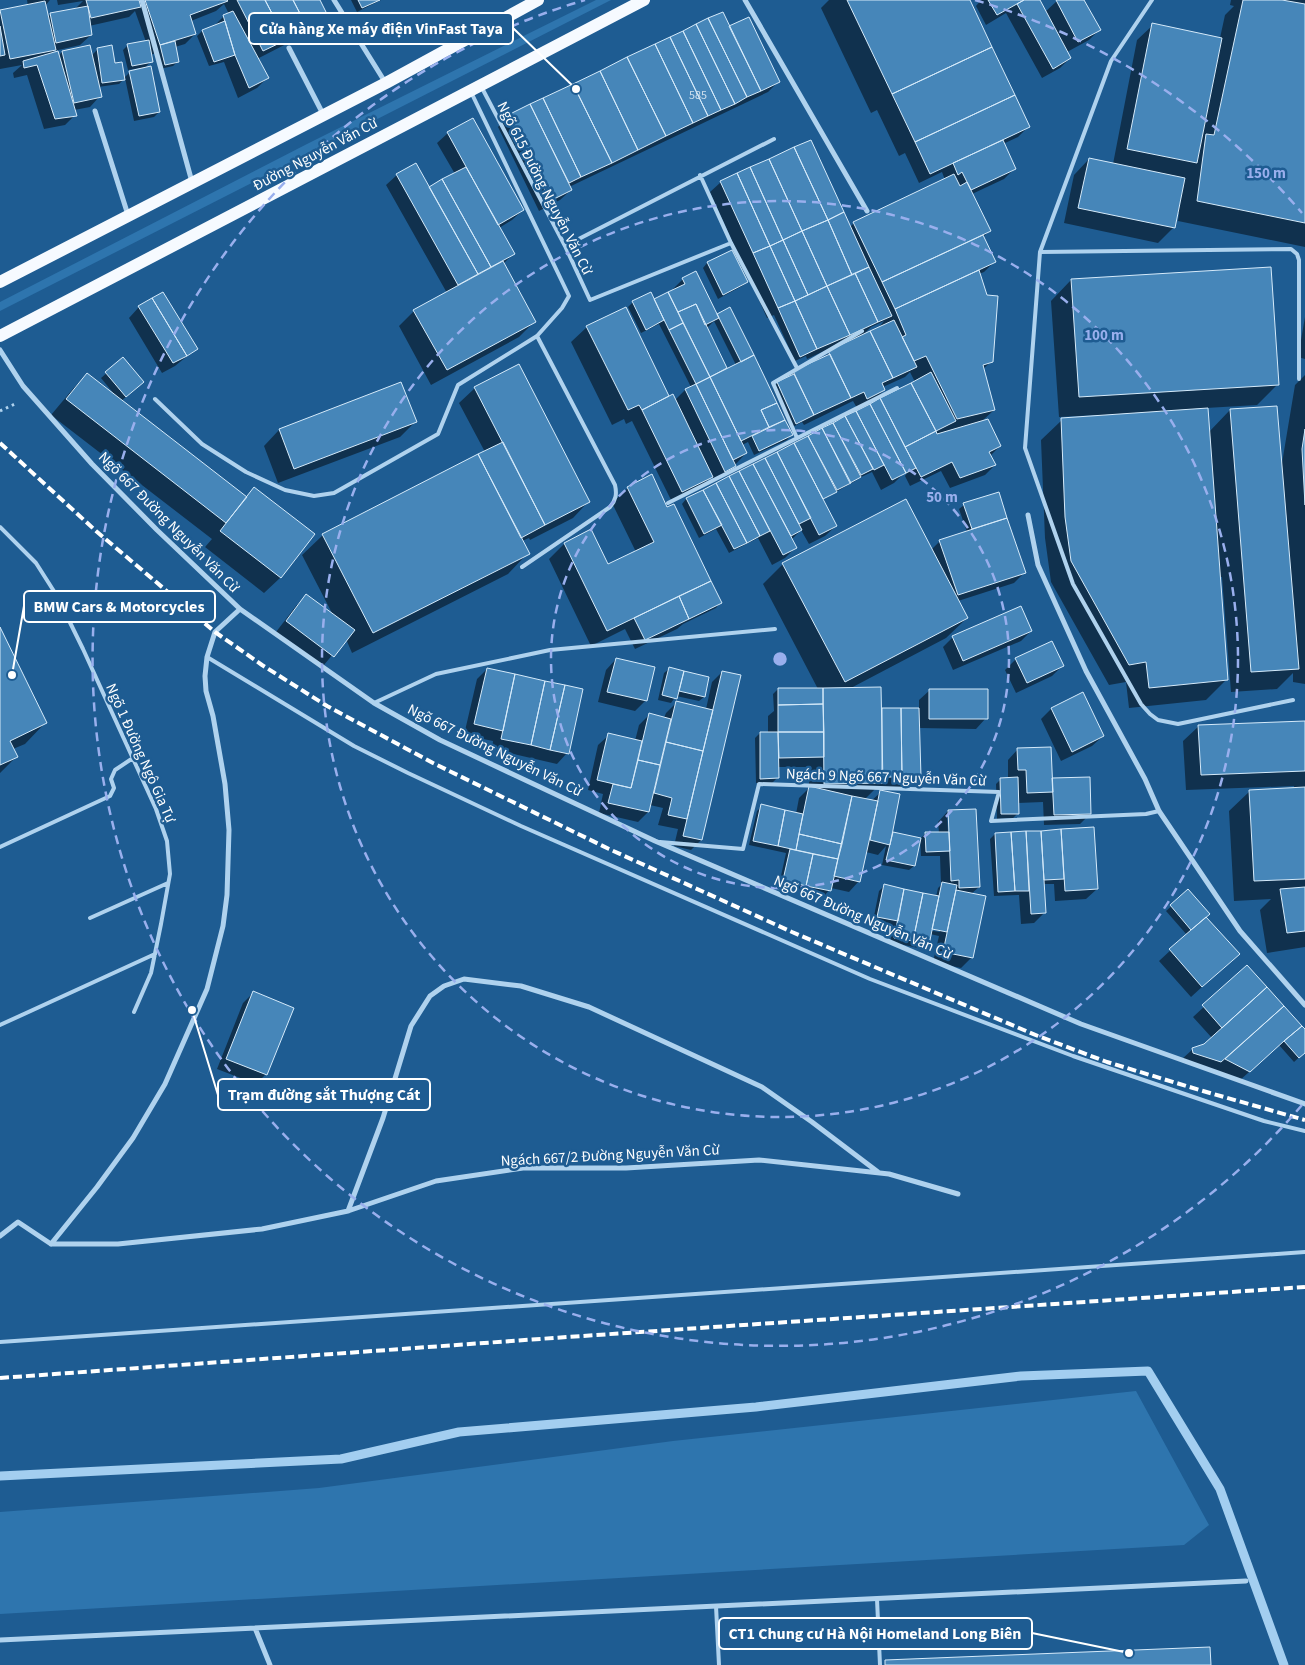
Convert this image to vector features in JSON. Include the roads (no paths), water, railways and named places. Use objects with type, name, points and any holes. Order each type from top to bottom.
[{"type":"main road","name":"Đường Nguyễn Văn Cừ","points":[[0,282],[386,83],[538,0]]},
{"type":"main road","name":"Đường Nguyễn Văn Cừ","points":[[0,336],[644,0]]},
{"type":"street","points":[[142,0],[192,182]]},
{"type":"street","points":[[334,0],[386,83]]},
{"type":"street","points":[[746,0],[866,211]]},
{"type":"street","points":[[289,48],[324,115]]},
{"type":"street","points":[[95,111],[128,216]]},
{"type":"street","name":"Ngõ 667 Đường Nguyễn Văn Cừ","points":[[0,350],[23,386],[92,464],[156,530],[240,609],[374,703],[440,740],[655,841],[1081,1024],[1305,1104]]},
{"type":"street","points":[[1028,515],[1038,565],[1086,671],[1145,779],[1159,811],[1240,931],[1305,1006]]},
{"type":"street","points":[[0,1236],[18,1222],[51,1244],[134,1138],[165,1084],[207,989],[223,926],[227,895],[230,830],[225,784],[213,716],[206,692],[205,676],[207,657],[215,632],[240,609]]},
{"type":"street","name":"Ngách 667/2 Đường Nguyễn Văn Cừ","points":[[348,1210],[383,1118],[411,1026],[430,996],[444,986],[464,979],[521,986],[589,1007],[762,1087],[879,1173]]},
{"type":"street","name":"Ngách 667/2 Đường Nguyễn Văn Cừ","points":[[51,1244],[118,1244],[262,1229],[348,1210],[436,1181],[523,1168],[626,1168],[759,1160],[889,1174],[958,1194]]},
{"type":"street","points":[[0,1640],[1246,1582]]},
{"type":"street","points":[[255,1628],[270,1665]]},
{"type":"lane","points":[[1152,0],[1111,61],[1040,252],[1025,448],[1073,584],[1141,704],[1150,714],[1158,720],[1178,724],[1293,700]]},
{"type":"lane","name":"Ngõ 615 Đường Nguyễn Văn Cừ","points":[[475,89],[565,246],[590,300],[731,243]]},
{"type":"lane","points":[[156,399],[202,444],[246,472],[285,490],[314,496],[334,493],[438,434],[458,385],[537,336],[562,308],[569,296],[475,89]]},
{"type":"lane","points":[[565,246],[700,175],[774,139]]},
{"type":"lane","points":[[700,175],[731,243],[797,368]]},
{"type":"lane","points":[[1040,252],[1291,249],[1299,260],[1299,379]]},
{"type":"lane","points":[[796,438],[773,383],[862,332]]},
{"type":"lane","points":[[522,567],[610,507],[615,501],[616,492],[615,484],[537,336]]},
{"type":"lane","points":[[668,503],[897,388]]},
{"type":"lane","name":"Ngõ 1 Đường Ngô Gia Tự","points":[[0,527],[36,563],[57,596],[133,758],[156,810],[167,841],[170,874],[155,954],[151,973],[134,1012]]},
{"type":"lane","points":[[374,703],[436,674],[550,650],[775,629]]},
{"type":"lane","points":[[207,657],[354,746],[521,826],[870,979],[1073,1056],[1264,1121],[1305,1132]]},
{"type":"lane","points":[[0,846],[110,796],[114,788],[112,779],[116,770],[133,758]]},
{"type":"lane","name":"Ngách 9 Ngõ 667 Nguyễn Văn Cừ","points":[[655,841],[743,849],[759,784],[999,792],[991,820],[1146,814],[1159,811]]},
{"type":"lane","points":[[90,918],[168,883]]},
{"type":"lane","points":[[0,1025],[155,954]]},
{"type":"lane","points":[[0,1342],[1305,1252]]},
{"type":"lane","points":[[877,1599],[880,1665]]},
{"type":"lane","points":[[716,1606],[720,1665]]},
{"type":"waterway","points":[[0,1476],[341,1459],[459,1432],[756,1407],[1021,1376],[1148,1371],[1220,1489],[1284,1665]]},
{"type":"railway","points":[[0,443],[96,531],[215,632],[262,665],[327,706],[433,763],[609,849],[792,932],[1038,1036],[1107,1062],[1305,1120]]},
{"type":"railway","points":[[0,1378],[1305,1287]]},
{"type":"place","name":"Cửa hàng Xe máy điện VinFast Taya","points":[[576,89]]},
{"type":"place","name":"BMW Cars & Motorcycles","points":[[12,675]]},
{"type":"place","name":"Trạm đường sắt Thượng Cát","points":[[192,1010]]},
{"type":"place","name":"CT1 Chung cư Hà Nội Homeland Long Biên","points":[[1129,1653]]}]
